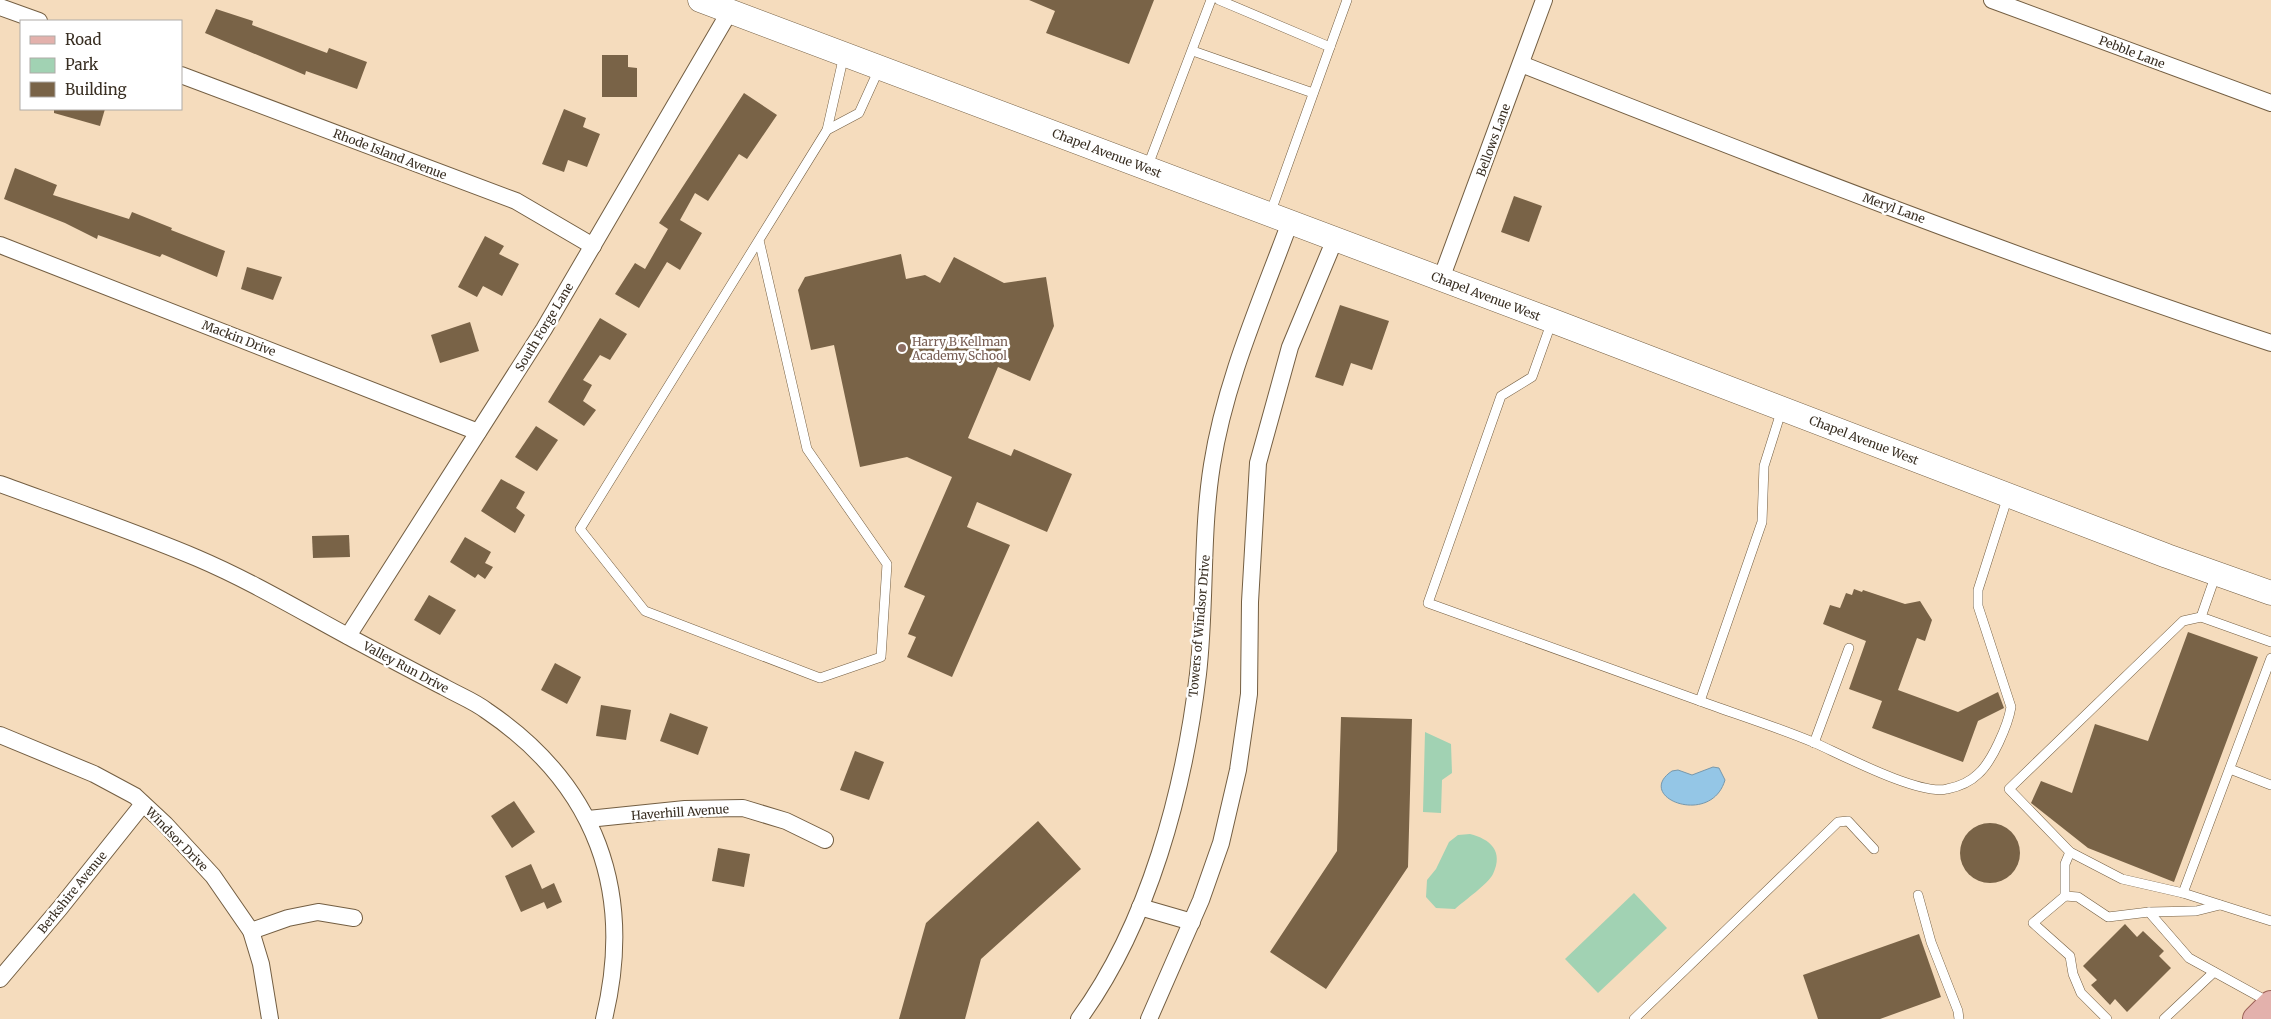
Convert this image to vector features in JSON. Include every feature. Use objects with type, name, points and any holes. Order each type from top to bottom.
[{"type":"main road","name":"Chapel Avenue West","points":[[700,0],[1782,408],[2008,496],[2271,593]]},
{"type":"main road","points":[[2256,1019],[2271,1004]]},
{"type":"street","name":"Bellows Lane","points":[[1441,279],[1544,0]]},
{"type":"street","name":"Pebble Lane","points":[[1992,0],[2271,103]]},
{"type":"street","points":[[0,7],[36,20]]},
{"type":"street","name":"South Forge Lane","points":[[348,636],[544,329],[730,11]]},
{"type":"street","name":"Meryl Lane","points":[[1521,64],[1824,183],[2195,318],[2271,343]]},
{"type":"street","name":"Rhode Island Avenue","points":[[182,75],[516,201],[593,246]]},
{"type":"street","name":"Towers of Windsor Drive","points":[[1079,1019],[1128,935],[1157,868],[1183,761],[1198,674],[1212,466],[1234,374],[1280,218]]},
{"type":"street","points":[[1149,1019],[1192,922],[1221,843],[1238,770],[1248,694],[1250,583],[1258,463],[1290,347],[1335,239]]},
{"type":"street","name":"Mackin Drive","points":[[0,245],[478,432]]},
{"type":"street","name":"Valley Run Drive","points":[[0,484],[197,558],[268,592],[486,709],[521,736],[552,766],[588,819],[600,845],[610,893],[615,942],[611,991],[604,1019]]},
{"type":"street","name":"Windsor Drive","points":[[0,735],[94,774],[134,796],[213,876],[251,931],[261,964],[270,1019]]},
{"type":"street","name":"Berkshire Avenue","points":[[0,979],[60,908],[143,804]]},
{"type":"street","name":"Haverhill Avenue","points":[[588,819],[686,809],[743,808],[786,821],[826,840]]},
{"type":"street","points":[[1140,907],[1192,922]]},
{"type":"street","points":[[251,931],[288,918],[318,912],[354,918]]},
{"type":"lane","points":[[1147,168],[1211,0]]},
{"type":"lane","points":[[1219,0],[1330,47]]},
{"type":"lane","points":[[1280,218],[1313,93],[1348,0]]},
{"type":"lane","points":[[1193,51],[1313,93]]},
{"type":"lane","points":[[759,240],[807,449],[887,564],[881,657],[820,678],[645,611],[580,529],[827,130],[844,54]]},
{"type":"lane","points":[[827,130],[859,113],[879,67]]},
{"type":"lane","points":[[1552,321],[1532,377],[1501,396],[1428,602],[1814,743],[1869,768],[1917,786],[1945,790],[1961,785],[1978,774],[2008,724],[2011,707],[1978,606],[1978,590],[2008,496]]},
{"type":"lane","points":[[1700,701],[1762,522],[1764,466],[1782,408]]},
{"type":"lane","points":[[2201,617],[2216,574]]},
{"type":"lane","points":[[2271,642],[2201,617],[2183,621],[2009,789],[2070,852],[2122,879],[2183,893],[2271,921]]},
{"type":"lane","points":[[1814,743],[1849,648]]},
{"type":"lane","points":[[2183,893],[2271,658]]},
{"type":"lane","points":[[2230,769],[2271,784]]},
{"type":"lane","points":[[1634,1019],[1838,822],[1848,821],[1874,849]]},
{"type":"lane","points":[[2065,896],[2066,864],[2070,852]]},
{"type":"lane","points":[[1918,895],[1931,942],[1958,1011],[1959,1019]]},
{"type":"lane","points":[[2107,1019],[2081,993],[2073,974],[2070,956],[2033,923],[2065,896],[2078,897],[2108,917],[2149,912],[2196,910],[2220,905]]},
{"type":"lane","points":[[2149,912],[2189,958],[2271,1004]]},
{"type":"lane","points":[[2164,1019],[2214,972]]},
{"type":"green space","points":[[1425,732],[1451,744],[1452,773],[1442,780],[1441,813],[1423,812]]},
{"type":"green space","points":[[1470,834],[1484,839],[1493,847],[1497,859],[1493,874],[1455,909],[1436,908],[1426,897],[1427,880],[1436,869],[1449,842],[1458,835]]},
{"type":"green space","points":[[1634,893],[1667,928],[1598,993],[1565,959]]},
{"type":"water","points":[[1713,767],[1719,768],[1725,780],[1717,794],[1705,803],[1692,805],[1679,803],[1668,798],[1662,790],[1663,781],[1672,771],[1678,770],[1692,775]]},
{"type":"building","points":[[1029,0],[1154,0],[1129,64],[1046,33],[1055,11]]},
{"type":"building","points":[[216,9],[253,21],[252,25],[327,53],[329,48],[367,62],[357,89],[306,71],[305,75],[205,33]]},
{"type":"building","points":[[602,55],[628,55],[628,67],[637,68],[637,97],[602,97]]},
{"type":"building","points":[[744,93],[777,115],[747,159],[739,154],[708,201],[695,193],[680,220],[702,233],[680,270],[667,262],[639,308],[615,294],[635,263],[645,269],[668,229],[659,223]]},
{"type":"building","points":[[564,109],[586,118],[583,127],[600,134],[587,167],[568,160],[564,172],[542,164]]},
{"type":"building","points":[[54,110],[105,110],[100,126],[54,113]]},
{"type":"building","points":[[15,168],[57,185],[53,195],[129,219],[132,212],[172,228],[171,230],[225,251],[217,277],[162,254],[160,257],[98,235],[97,239],[65,223],[4,199]]},
{"type":"building","points":[[1514,196],[1542,206],[1529,242],[1501,232]]},
{"type":"building","points":[[485,236],[504,246],[499,254],[519,264],[502,296],[483,286],[477,297],[458,287]]},
{"type":"building","points":[[901,254],[906,279],[925,275],[940,283],[954,257],[1004,283],[1046,277],[1054,326],[1030,381],[998,367],[968,438],[1011,456],[1014,449],[1072,474],[1047,532],[977,502],[967,527],[1010,545],[952,677],[907,657],[916,637],[908,634],[925,596],[904,587],[952,477],[907,457],[860,467],[834,345],[811,350],[798,290],[805,277]]},
{"type":"building","points":[[247,267],[282,277],[273,300],[241,289]]},
{"type":"building","points":[[1340,305],[1389,321],[1372,370],[1351,363],[1343,386],[1315,377]]},
{"type":"building","points":[[600,318],[627,334],[610,360],[600,355],[583,380],[592,385],[583,401],[596,410],[584,426],[548,402]]},
{"type":"building","points":[[470,322],[479,351],[440,363],[431,335]]},
{"type":"building","points":[[536,426],[558,440],[537,471],[515,457]]},
{"type":"building","points":[[501,479],[525,492],[516,508],[525,515],[515,533],[481,511]]},
{"type":"building","points":[[349,535],[350,557],[313,558],[312,536]]},
{"type":"building","points":[[465,537],[491,552],[485,563],[493,567],[485,579],[478,574],[475,578],[450,562]]},
{"type":"building","points":[[1854,589],[1862,592],[1863,590],[1905,604],[1920,601],[1932,620],[1925,641],[1917,638],[1898,690],[1958,712],[1998,692],[2004,708],[1978,721],[1963,762],[1872,728],[1882,701],[1849,689],[1866,641],[1823,624],[1830,605],[1840,608],[1846,593],[1852,595]]},
{"type":"building","points":[[429,595],[456,610],[440,635],[414,620]]},
{"type":"building","points":[[2188,632],[2258,657],[2174,882],[2088,848],[2031,803],[2041,781],[2072,793],[2095,724],[2148,741]]},
{"type":"building","points":[[555,663],[581,677],[567,704],[541,690]]},
{"type":"building","points":[[601,705],[631,710],[626,740],[596,736]]},
{"type":"building","points":[[670,713],[708,727],[698,755],[660,741]]},
{"type":"building","points":[[1341,717],[1412,719],[1408,867],[1326,989],[1270,952],[1337,851]]},
{"type":"building","points":[[855,751],[884,762],[869,800],[840,790]]},
{"type":"building","points":[[514,801],[535,832],[512,848],[491,816]]},
{"type":"building","points":[[1038,821],[1081,869],[981,959],[965,1019],[899,1019],[926,923]]},
{"type":"building","points":[[1984,823],[1996,823],[2012,831],[2018,841],[2020,853],[2018,865],[2012,875],[1996,883],[1984,883],[1968,875],[1960,859],[1960,847],[1968,831]]},
{"type":"building","points":[[718,848],[750,854],[744,887],[712,881]]},
{"type":"building","points":[[531,864],[542,889],[554,883],[562,902],[547,909],[544,902],[521,912],[505,876]]},
{"type":"building","points":[[2125,924],[2137,937],[2143,931],[2164,951],[2159,956],[2171,968],[2127,1012],[2115,999],[2110,1005],[2091,985],[2097,980],[2083,966]]},
{"type":"building","points":[[1919,934],[1941,997],[1880,1019],[1818,1019],[1803,975]]},
{"type":"place","name":"Harry B Kellman Academy School","points":[[902,348]]}]
